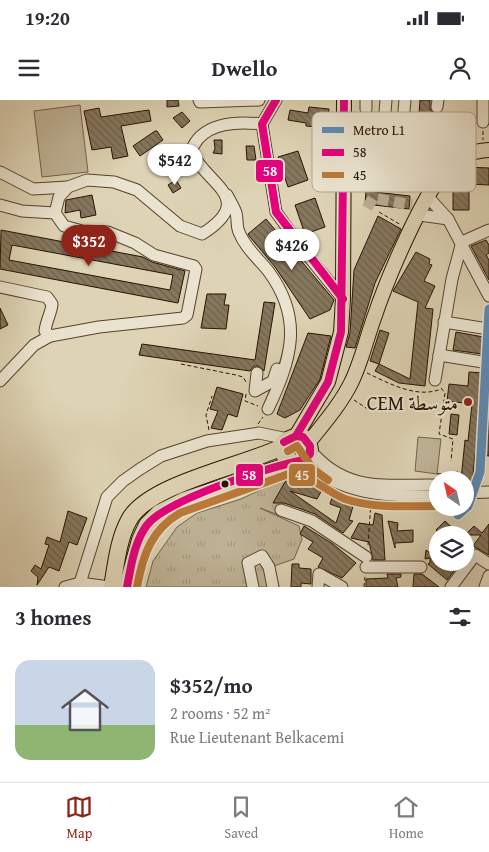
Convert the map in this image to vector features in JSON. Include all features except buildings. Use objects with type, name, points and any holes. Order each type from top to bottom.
[{"type":"highway","points":[[110,587],[126,527],[132,514],[145,501],[168,488],[297,448]]},
{"type":"highway","points":[[128,587],[140,540],[147,524],[159,513],[297,448]]},
{"type":"main road","points":[[297,448],[328,382],[341,332],[344,192]]},
{"type":"main road","points":[[297,448],[345,394],[358,365],[380,302],[421,206],[431,192]]},
{"type":"street","points":[[199,100],[259,100]]},
{"type":"street","points":[[386,100],[386,112]]},
{"type":"street","points":[[482,100],[482,122]]},
{"type":"street","points":[[273,101],[262,124],[276,212],[301,247],[343,299]]},
{"type":"street","points":[[262,124],[246,122],[212,128],[194,141],[191,152],[198,166],[226,192],[236,213],[238,231],[249,249],[278,286],[285,300],[292,325],[291,340],[280,384],[268,409]]},
{"type":"street","points":[[0,172],[33,189],[68,187],[87,180],[114,182],[137,190],[180,226],[202,234],[220,223],[226,209],[226,192]]},
{"type":"street","points":[[0,381],[34,345],[50,336],[99,327],[183,318],[187,315],[196,269],[191,264],[154,255],[135,243],[108,232],[82,231],[64,226],[55,213],[59,197],[68,187]]},
{"type":"street","points":[[0,205],[22,211],[55,213]]},
{"type":"street","points":[[421,206],[448,219],[462,242],[489,296]]},
{"type":"street","points":[[421,206],[448,219]]},
{"type":"street","points":[[462,242],[489,230]]},
{"type":"street","points":[[438,384],[439,355],[444,322],[452,279],[462,242]]},
{"type":"street","points":[[0,287],[47,297],[52,304],[52,314],[46,324],[45,331],[50,336]]},
{"type":"street","points":[[444,322],[489,328]]},
{"type":"street","points":[[258,374],[255,390],[273,381],[280,361],[291,340]]},
{"type":"street","points":[[439,355],[489,363]]},
{"type":"street","points":[[80,583],[107,497],[123,481],[161,456],[207,440],[259,434],[297,448],[350,489],[372,494],[429,496]]},
{"type":"street","points":[[332,476],[378,486],[429,480]]},
{"type":"street","points":[[474,492],[489,492]]},
{"type":"street","points":[[281,510],[312,522],[366,562],[421,567]]},
{"type":"street","points":[[451,587],[475,555],[489,564]]},
{"type":"street","points":[[253,587],[248,563],[262,556],[270,567],[273,587]]},
{"type":"street","points":[[318,587],[319,574],[342,587]]},
{"type":"street","points":[[485,587],[489,576]]},
{"type":"street","points":[[65,587],[80,583],[110,587]]},
{"type":"path","points":[[482,122],[486,150]]},
{"type":"path","points":[[379,212],[406,228]]},
{"type":"path","points":[[181,364],[236,375],[243,377],[246,382]]},
{"type":"path","points":[[362,370],[402,389],[433,392],[438,384],[445,393],[439,434],[453,439],[451,461]]},
{"type":"path","points":[[246,392],[245,401],[268,409]]},
{"type":"path","points":[[345,394],[369,410]]},
{"type":"path","points":[[210,432],[206,415],[212,396]]},
{"type":"path","points":[[364,587],[371,527],[372,494]]},
{"type":"green space","points":[[80,105],[88,172],[42,177],[34,111]]},
{"type":"green space","points":[[418,437],[441,439],[437,471],[429,471],[429,473],[415,471]]},
{"type":"green space","points":[[287,477],[281,516],[260,508],[299,526],[302,539],[294,559],[274,566],[279,587],[146,587],[153,561],[177,527],[197,513],[241,499]]},
{"type":"tunnel","points":[[367,208],[373,198],[412,205]]},
{"type":"metro line","name":"L1","points":[[474,489],[480,472],[489,309]]},
{"type":"transit line","name":"58","points":[[276,100],[262,124],[276,212],[343,299]]},
{"type":"transit line","name":"58","points":[[344,100],[344,112]]},
{"type":"transit line","name":"58","points":[[296,436],[328,382],[341,332],[343,192]]},
{"type":"transit line","name":"58","points":[[127,587],[136,547],[147,525],[158,515],[196,495],[268,469],[304,460],[310,454],[310,446],[303,437],[296,436],[284,442]]},
{"type":"transit line","name":"45","points":[[288,451],[297,446],[313,469],[328,480]]},
{"type":"transit line","name":"45","points":[[137,587],[142,564],[150,544],[155,535],[170,520],[180,513],[294,472],[307,477],[338,496],[356,502],[391,506],[429,506]]},
{"type":"place","name":"CEM متوسطة","points":[[468,402]]}]
